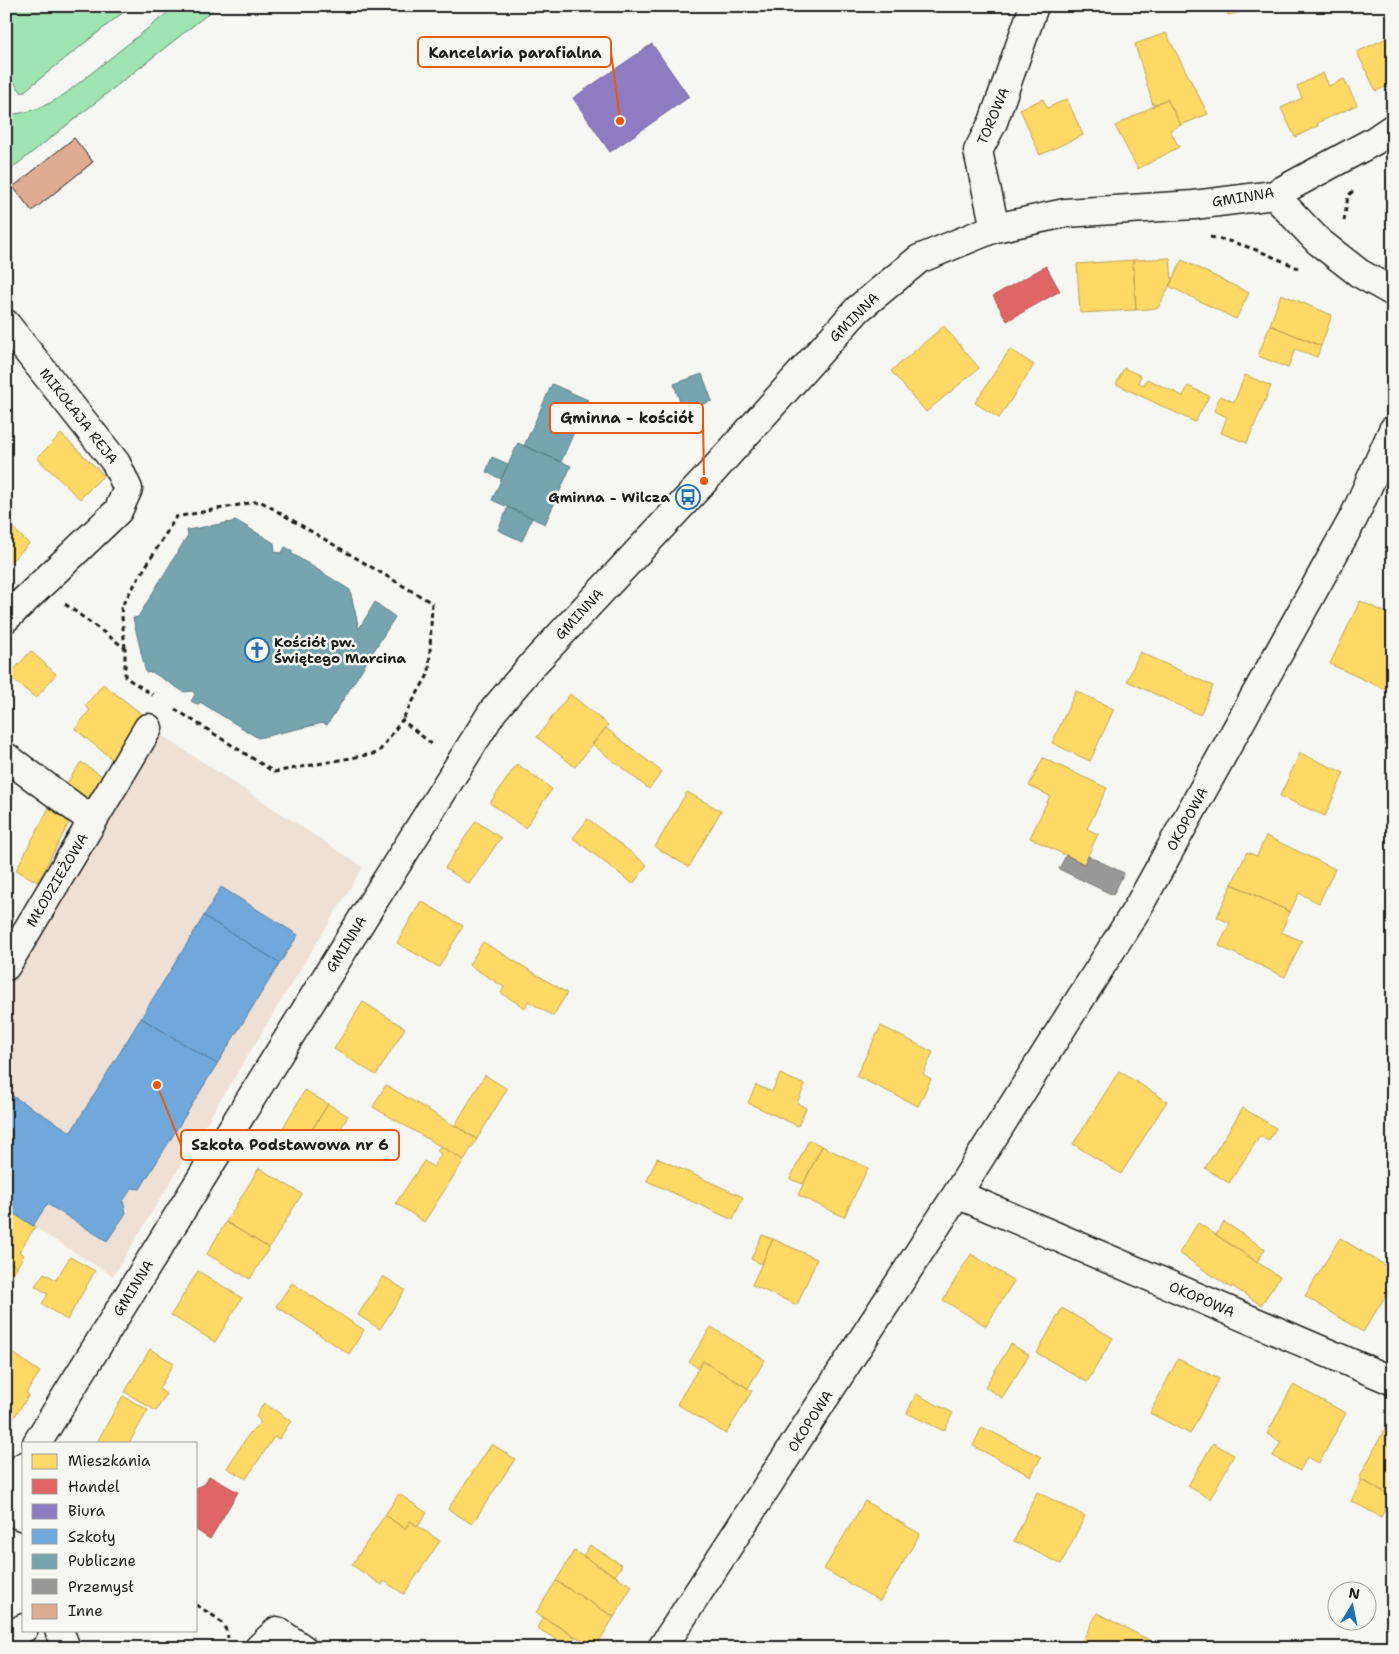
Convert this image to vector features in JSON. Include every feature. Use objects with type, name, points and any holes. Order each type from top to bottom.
[{"type":"street","name":"TOROWA","points":[[995,228],[978,152],[993,122],[1034,6]]},
{"type":"street","name":"GMINNA","points":[[38,1442],[370,905],[493,711],[534,663],[704,481],[858,309],[919,258],[995,228],[1065,213],[1194,205],[1274,195],[1374,141],[1393,128]]},
{"type":"street","points":[[1274,195],[1318,241],[1359,273],[1393,292]]},
{"type":"street","name":"MIKOŁAJA REJA","points":[[6,324],[116,462],[128,489],[118,511],[6,618]]},
{"type":"street","name":"OKOPOWA","points":[[662,1648],[956,1194],[1137,909],[1354,516],[1393,430]]},
{"type":"street","name":"MŁODZIEŻOWA","points":[[6,966],[148,728]]},
{"type":"street","name":"MŁODZIEŻOWA","points":[[6,757],[93,820]]},
{"type":"street","name":"OKOPOWA","points":[[956,1194],[1393,1381]]},
{"type":"street","points":[[22,1471],[6,1510],[22,1516]]},
{"type":"street","points":[[6,1638],[22,1629]]},
{"type":"street","points":[[258,1648],[277,1631],[302,1648]]},
{"type":"street","points":[[60,1632],[66,1648]]},
{"type":"path","points":[[1343,228],[1348,196],[1360,184]]},
{"type":"path","points":[[1201,236],[1220,239],[1267,254],[1303,271]]},
{"type":"path","points":[[158,698],[125,677],[122,607],[176,517],[260,501],[432,604],[429,673],[402,720],[378,753],[274,772],[175,709]]},
{"type":"path","points":[[62,602],[125,648]]},
{"type":"path","points":[[402,720],[437,748]]},
{"type":"path","points":[[198,1606],[221,1620],[227,1631],[228,1643]]},
{"type":"shaded area","points":[[158,733],[363,867],[113,1276],[13,1214],[6,1224],[6,988]]},
{"type":"green space","points":[[6,6],[131,6],[22,93],[6,72]]},
{"type":"green space","points":[[176,6],[218,6],[6,173],[6,115],[37,109],[65,94]]},
{"type":"building: Mieszkania","points":[[1175,6],[1202,6],[1176,12]]},
{"type":"building: Mieszkania","points":[[1226,6],[1240,6],[1241,12],[1228,15]]},
{"type":"building: Mieszkania","points":[[1166,33],[1208,114],[1181,125],[1167,99],[1153,105],[1135,44]]},
{"type":"building: Mieszkania","points":[[1393,35],[1393,84],[1376,91],[1357,52]]},
{"type":"building: Mieszkania","points":[[1323,73],[1329,86],[1344,79],[1357,105],[1317,123],[1318,126],[1295,137],[1281,108],[1302,98],[1297,86]]},
{"type":"building: Mieszkania","points":[[1043,99],[1047,108],[1067,99],[1083,135],[1040,155],[1020,109]]},
{"type":"building: Mieszkania","points":[[1167,99],[1181,125],[1170,130],[1179,147],[1138,169],[1115,126]]},
{"type":"building: Mieszkania","points":[[1170,258],[1172,281],[1158,308],[1136,310],[1133,260]]},
{"type":"building: Mieszkania","points":[[1133,260],[1136,310],[1080,313],[1077,264]]},
{"type":"building: Mieszkania","points":[[1182,260],[1249,293],[1236,319],[1169,286]]},
{"type":"building: Mieszkania","points":[[1281,294],[1332,315],[1321,346],[1270,325]]},
{"type":"building: Mieszkania","points":[[1270,325],[1321,346],[1317,357],[1295,349],[1288,368],[1258,356]]},
{"type":"building: Mieszkania","points":[[944,326],[979,368],[926,412],[891,371]]},
{"type":"building: Mieszkania","points":[[1010,349],[1034,365],[999,418],[975,403]]},
{"type":"building: Mieszkania","points":[[1124,368],[1141,376],[1138,382],[1144,385],[1147,379],[1183,396],[1188,386],[1209,396],[1195,422],[1116,384]]},
{"type":"building: Mieszkania","points":[[1245,375],[1271,386],[1247,443],[1221,433],[1227,417],[1214,411],[1220,396],[1234,402]]},
{"type":"building: Mieszkania","points":[[61,434],[104,475],[80,499],[37,458]]},
{"type":"building: Mieszkania","points":[[6,521],[29,544],[6,566]]},
{"type":"building: Mieszkania","points":[[1360,601],[1393,616],[1393,680],[1388,691],[1330,664]]},
{"type":"building: Mieszkania","points":[[31,651],[56,674],[36,698],[8,676]]},
{"type":"building: Mieszkania","points":[[1140,652],[1213,686],[1200,715],[1127,681]]},
{"type":"building: Mieszkania","points":[[103,684],[143,715],[113,760],[75,729],[90,710],[85,706]]},
{"type":"building: Mieszkania","points":[[1076,691],[1114,709],[1090,761],[1052,743]]},
{"type":"building: Mieszkania","points":[[570,694],[608,725],[575,767],[537,737]]},
{"type":"building: Mieszkania","points":[[606,728],[662,772],[649,789],[592,744]]},
{"type":"building: Mieszkania","points":[[1300,753],[1344,773],[1325,816],[1280,796]]},
{"type":"building: Mieszkania","points":[[1043,758],[1107,788],[1087,829],[1098,834],[1084,864],[1030,838],[1050,796],[1029,786]]},
{"type":"building: Mieszkania","points":[[81,762],[102,776],[85,803],[63,789]]},
{"type":"building: Mieszkania","points":[[517,764],[552,789],[525,828],[490,803]]},
{"type":"building: Mieszkania","points":[[687,792],[721,811],[689,867],[655,847]]},
{"type":"building: Mieszkania","points":[[50,806],[72,817],[38,882],[16,870]]},
{"type":"building: Mieszkania","points":[[588,819],[647,865],[633,884],[573,838]]},
{"type":"building: Mieszkania","points":[[476,821],[501,838],[469,884],[445,868]]},
{"type":"building: Mieszkania","points":[[1266,836],[1335,869],[1319,903],[1299,893],[1290,912],[1232,884],[1247,852],[1257,856]]},
{"type":"building: Mieszkania","points":[[1232,884],[1290,912],[1281,932],[1302,941],[1285,977],[1219,946],[1230,923],[1217,917]]},
{"type":"building: Mieszkania","points":[[421,901],[463,926],[439,967],[397,943]]},
{"type":"building: Mieszkania","points":[[483,942],[567,993],[553,1016],[528,1001],[525,1008],[501,993],[504,987],[469,965]]},
{"type":"building: Mieszkania","points":[[363,1002],[405,1028],[376,1075],[334,1049]]},
{"type":"building: Mieszkania","points":[[881,1026],[933,1052],[923,1074],[931,1079],[918,1106],[856,1076]]},
{"type":"building: Mieszkania","points":[[1119,1071],[1167,1101],[1121,1174],[1073,1144]]},
{"type":"building: Mieszkania","points":[[780,1074],[805,1085],[797,1103],[806,1108],[798,1126],[748,1103],[756,1085],[772,1092]]},
{"type":"building: Mieszkania","points":[[485,1075],[507,1089],[477,1139],[455,1125]]},
{"type":"building: Mieszkania","points":[[386,1085],[477,1139],[464,1160],[373,1107]]},
{"type":"building: Mieszkania","points":[[305,1090],[328,1104],[303,1144],[281,1131]]},
{"type":"building: Mieszkania","points":[[328,1104],[348,1116],[324,1157],[303,1144]]},
{"type":"building: Mieszkania","points":[[1243,1108],[1276,1128],[1268,1141],[1260,1136],[1229,1183],[1205,1168]]},
{"type":"building: Mieszkania","points":[[809,1140],[822,1146],[803,1184],[790,1179]]},
{"type":"building: Mieszkania","points":[[441,1146],[464,1160],[424,1222],[396,1203],[424,1161],[433,1167],[441,1154],[437,1150]]},
{"type":"building: Mieszkania","points":[[822,1146],[868,1168],[844,1217],[798,1195]]},
{"type":"building: Mieszkania","points":[[657,1158],[743,1197],[733,1220],[647,1181]]},
{"type":"building: Mieszkania","points":[[259,1168],[302,1194],[269,1248],[226,1222]]},
{"type":"building: Mieszkania","points":[[13,1213],[35,1227],[19,1252],[24,1255],[17,1267],[6,1260],[6,1224]]},
{"type":"building: Mieszkania","points":[[226,1222],[269,1248],[250,1279],[207,1254]]},
{"type":"building: Mieszkania","points":[[1224,1222],[1265,1249],[1257,1262],[1216,1235]]},
{"type":"building: Mieszkania","points":[[1198,1223],[1280,1277],[1261,1305],[1232,1286],[1231,1288],[1179,1253]]},
{"type":"building: Mieszkania","points":[[762,1235],[773,1239],[762,1264],[751,1259]]},
{"type":"building: Mieszkania","points":[[1340,1238],[1393,1270],[1393,1284],[1363,1332],[1305,1296]]},
{"type":"building: Mieszkania","points":[[773,1239],[817,1259],[797,1305],[752,1285]]},
{"type":"building: Mieszkania","points":[[971,1254],[1014,1281],[986,1326],[943,1300]]},
{"type":"building: Mieszkania","points":[[70,1257],[95,1271],[67,1320],[42,1304],[48,1294],[35,1286],[44,1273],[56,1280]]},
{"type":"building: Mieszkania","points":[[6,1260],[17,1267],[6,1284]]},
{"type":"building: Mieszkania","points":[[198,1271],[242,1298],[215,1342],[171,1315]]},
{"type":"building: Mieszkania","points":[[383,1276],[405,1290],[380,1329],[358,1315]]},
{"type":"building: Mieszkania","points":[[292,1283],[364,1330],[349,1354],[276,1306]]},
{"type":"building: Mieszkania","points":[[1062,1308],[1113,1338],[1087,1382],[1037,1353]]},
{"type":"building: Mieszkania","points":[[711,1327],[765,1360],[748,1388],[703,1361],[699,1368],[689,1362]]},
{"type":"building: Mieszkania","points":[[1011,1344],[1029,1355],[1002,1398],[985,1387]]},
{"type":"building: Mieszkania","points":[[6,1348],[40,1372],[26,1393],[29,1395],[11,1422],[6,1419]]},
{"type":"building: Mieszkania","points":[[150,1349],[174,1363],[159,1389],[166,1394],[156,1411],[125,1392]]},
{"type":"building: Mieszkania","points":[[1178,1359],[1219,1379],[1190,1434],[1150,1413]]},
{"type":"building: Mieszkania","points":[[703,1361],[752,1391],[726,1434],[677,1404]]},
{"type":"building: Mieszkania","points":[[1293,1385],[1346,1413],[1319,1463],[1307,1457],[1300,1471],[1273,1456],[1281,1442],[1267,1434]]},
{"type":"building: Mieszkania","points":[[916,1394],[953,1413],[944,1431],[907,1413]]},
{"type":"building: Mieszkania","points":[[123,1396],[148,1410],[130,1442],[101,1442],[98,1440]]},
{"type":"building: Mieszkania","points":[[264,1403],[291,1421],[279,1439],[274,1437],[246,1479],[227,1468],[249,1434],[261,1422],[256,1416]]},
{"type":"building: Mieszkania","points":[[982,1427],[1041,1457],[1031,1476],[973,1446]]},
{"type":"building: Mieszkania","points":[[1385,1428],[1393,1432],[1393,1496],[1359,1479]]},
{"type":"building: Mieszkania","points":[[1213,1443],[1234,1455],[1210,1499],[1188,1486]]},
{"type":"building: Mieszkania","points":[[492,1444],[515,1459],[472,1524],[448,1509]]},
{"type":"building: Mieszkania","points":[[1362,1480],[1392,1496],[1381,1517],[1351,1501]]},
{"type":"building: Mieszkania","points":[[1037,1492],[1085,1516],[1061,1564],[1014,1541]]},
{"type":"building: Mieszkania","points":[[399,1494],[427,1513],[418,1526],[410,1521],[405,1529],[385,1515]]},
{"type":"building: Mieszkania","points":[[865,1501],[920,1534],[880,1601],[824,1569]]},
{"type":"building: Mieszkania","points":[[385,1515],[405,1529],[410,1521],[440,1541],[404,1594],[384,1581],[382,1585],[352,1565]]},
{"type":"building: Mieszkania","points":[[590,1545],[622,1565],[615,1576],[583,1556]]},
{"type":"building: Mieszkania","points":[[574,1551],[632,1586],[614,1617],[556,1581]]},
{"type":"building: Mieszkania","points":[[556,1581],[614,1617],[595,1648],[536,1613]]},
{"type":"building: Mieszkania","points":[[1097,1613],[1151,1641],[1147,1648],[1079,1648]]},
{"type":"building: Mieszkania","points":[[543,1617],[575,1637],[569,1647],[537,1628]]},
{"type":"building: Handel","points":[[1046,266],[1060,291],[1007,321],[993,296]]},
{"type":"building: Handel","points":[[209,1476],[238,1492],[210,1539],[198,1531],[198,1487],[205,1484]]},
{"type":"building: Biura","points":[[652,44],[689,97],[610,152],[573,98]]},
{"type":"building: Szkoły","points":[[221,887],[298,935],[280,963],[204,916]]},
{"type":"building: Szkoły","points":[[204,916],[280,963],[217,1064],[141,1018]]},
{"type":"building: Szkoły","points":[[141,1018],[217,1064],[140,1189],[132,1188],[123,1201],[126,1213],[107,1241],[47,1204],[33,1226],[13,1213],[6,1224],[6,1092],[71,1132]]},
{"type":"building: Publiczne","points":[[702,374],[712,401],[683,411],[674,384]]},
{"type":"building: Publiczne","points":[[552,384],[588,400],[561,462],[524,446]]},
{"type":"building: Publiczne","points":[[518,443],[571,466],[545,524],[492,500]]},
{"type":"building: Publiczne","points":[[492,457],[508,464],[501,479],[486,472]]},
{"type":"building: Publiczne","points":[[508,507],[532,518],[522,541],[498,530]]},
{"type":"building: Publiczne","name":"Kościół pw. Świętego Marcina","points":[[237,521],[274,543],[275,552],[282,553],[285,547],[293,551],[291,553],[350,590],[359,629],[375,602],[395,617],[327,725],[323,723],[258,738],[200,702],[198,705],[191,701],[195,695],[193,691],[184,692],[152,672],[146,673],[133,618],[138,617],[188,535],[187,530]]},
{"type":"building: Przemysł","points":[[1066,855],[1084,864],[1088,856],[1124,873],[1113,895],[1059,869]]},
{"type":"building: Inne","points":[[74,138],[93,162],[32,211],[13,187]]},
{"type":"place","name":"Kancelaria parafialna","points":[[620,121]]},
{"type":"place","name":"Gminna - kościół","points":[[704,481]]},
{"type":"place","name":"Gminna - Wilcza","points":[[688,497]]},
{"type":"place","name":"Kościół pw. Świętego Marcina","points":[[257,650]]},
{"type":"place","name":"Szkoła Podstawowa nr 6","points":[[157,1085]]}]
